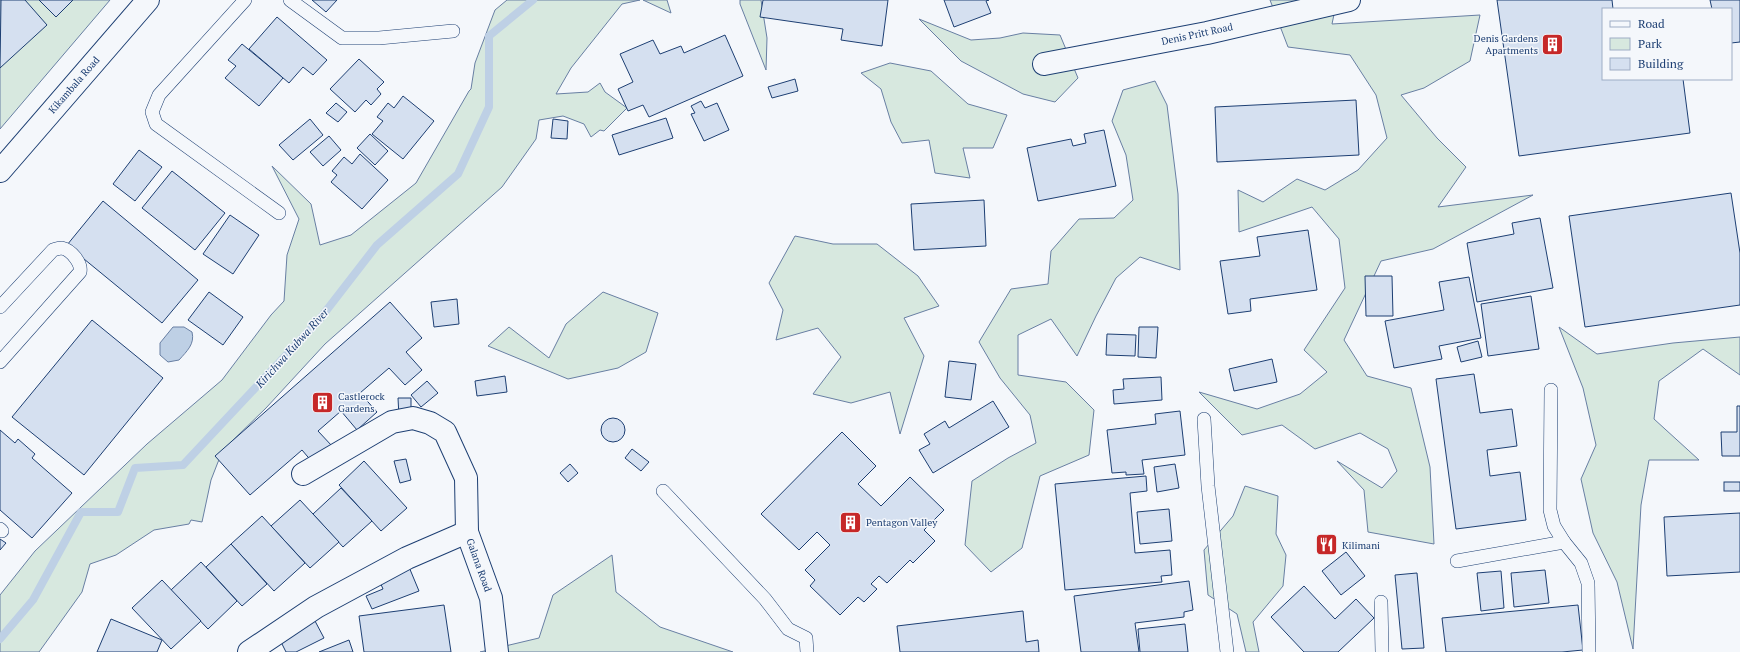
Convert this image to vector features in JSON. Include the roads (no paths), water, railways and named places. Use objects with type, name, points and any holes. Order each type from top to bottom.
[{"type":"street","name":"Kikambala Road","points":[[0,171],[148,0]]},
{"type":"street","name":"Denis Pritt Road","points":[[1044,64],[1207,32],[1349,0]]},
{"type":"street","name":"Galana Road","points":[[303,474],[392,422],[413,418],[430,423],[445,432],[466,478],[467,532],[491,598],[496,652]]},
{"type":"street","points":[[249,652],[323,604],[407,558],[467,532]]},
{"type":"lane","points":[[245,0],[159,95],[152,112],[156,124],[278,213]]},
{"type":"lane","points":[[290,0],[342,38],[379,38],[453,31]]},
{"type":"lane","points":[[0,307],[53,250],[60,248],[66,250],[79,263],[81,267],[80,272],[0,362]]},
{"type":"lane","points":[[1551,390],[1550,510],[1554,526],[1564,542],[1582,563],[1588,583],[1589,652]]},
{"type":"lane","points":[[1204,419],[1208,486],[1227,652]]},
{"type":"lane","points":[[663,491],[765,599],[788,629],[806,638],[807,652]]},
{"type":"lane","points":[[1458,561],[1564,542]]},
{"type":"lane","points":[[1381,602],[1382,652]]},
{"type":"water","points":[[173,327],[184,327],[192,332],[193,336],[190,347],[185,354],[179,360],[168,362],[160,355],[160,343]]},
{"type":"waterway","name":"Kirichwa Kubwa River","points":[[0,639],[33,600],[81,512],[118,512],[135,468],[183,465],[319,320],[377,245],[458,174],[489,107],[489,36],[533,0]]},
{"type":"place","name":"Denis Gardens Apartments","points":[[1553,44]]},
{"type":"place","name":"Castlerock Gardens","points":[[322,402]]},
{"type":"place","name":"Pentagon Valley","points":[[851,522]]},
{"type":"place","name":"Kilimani","points":[[1327,545]]}]
